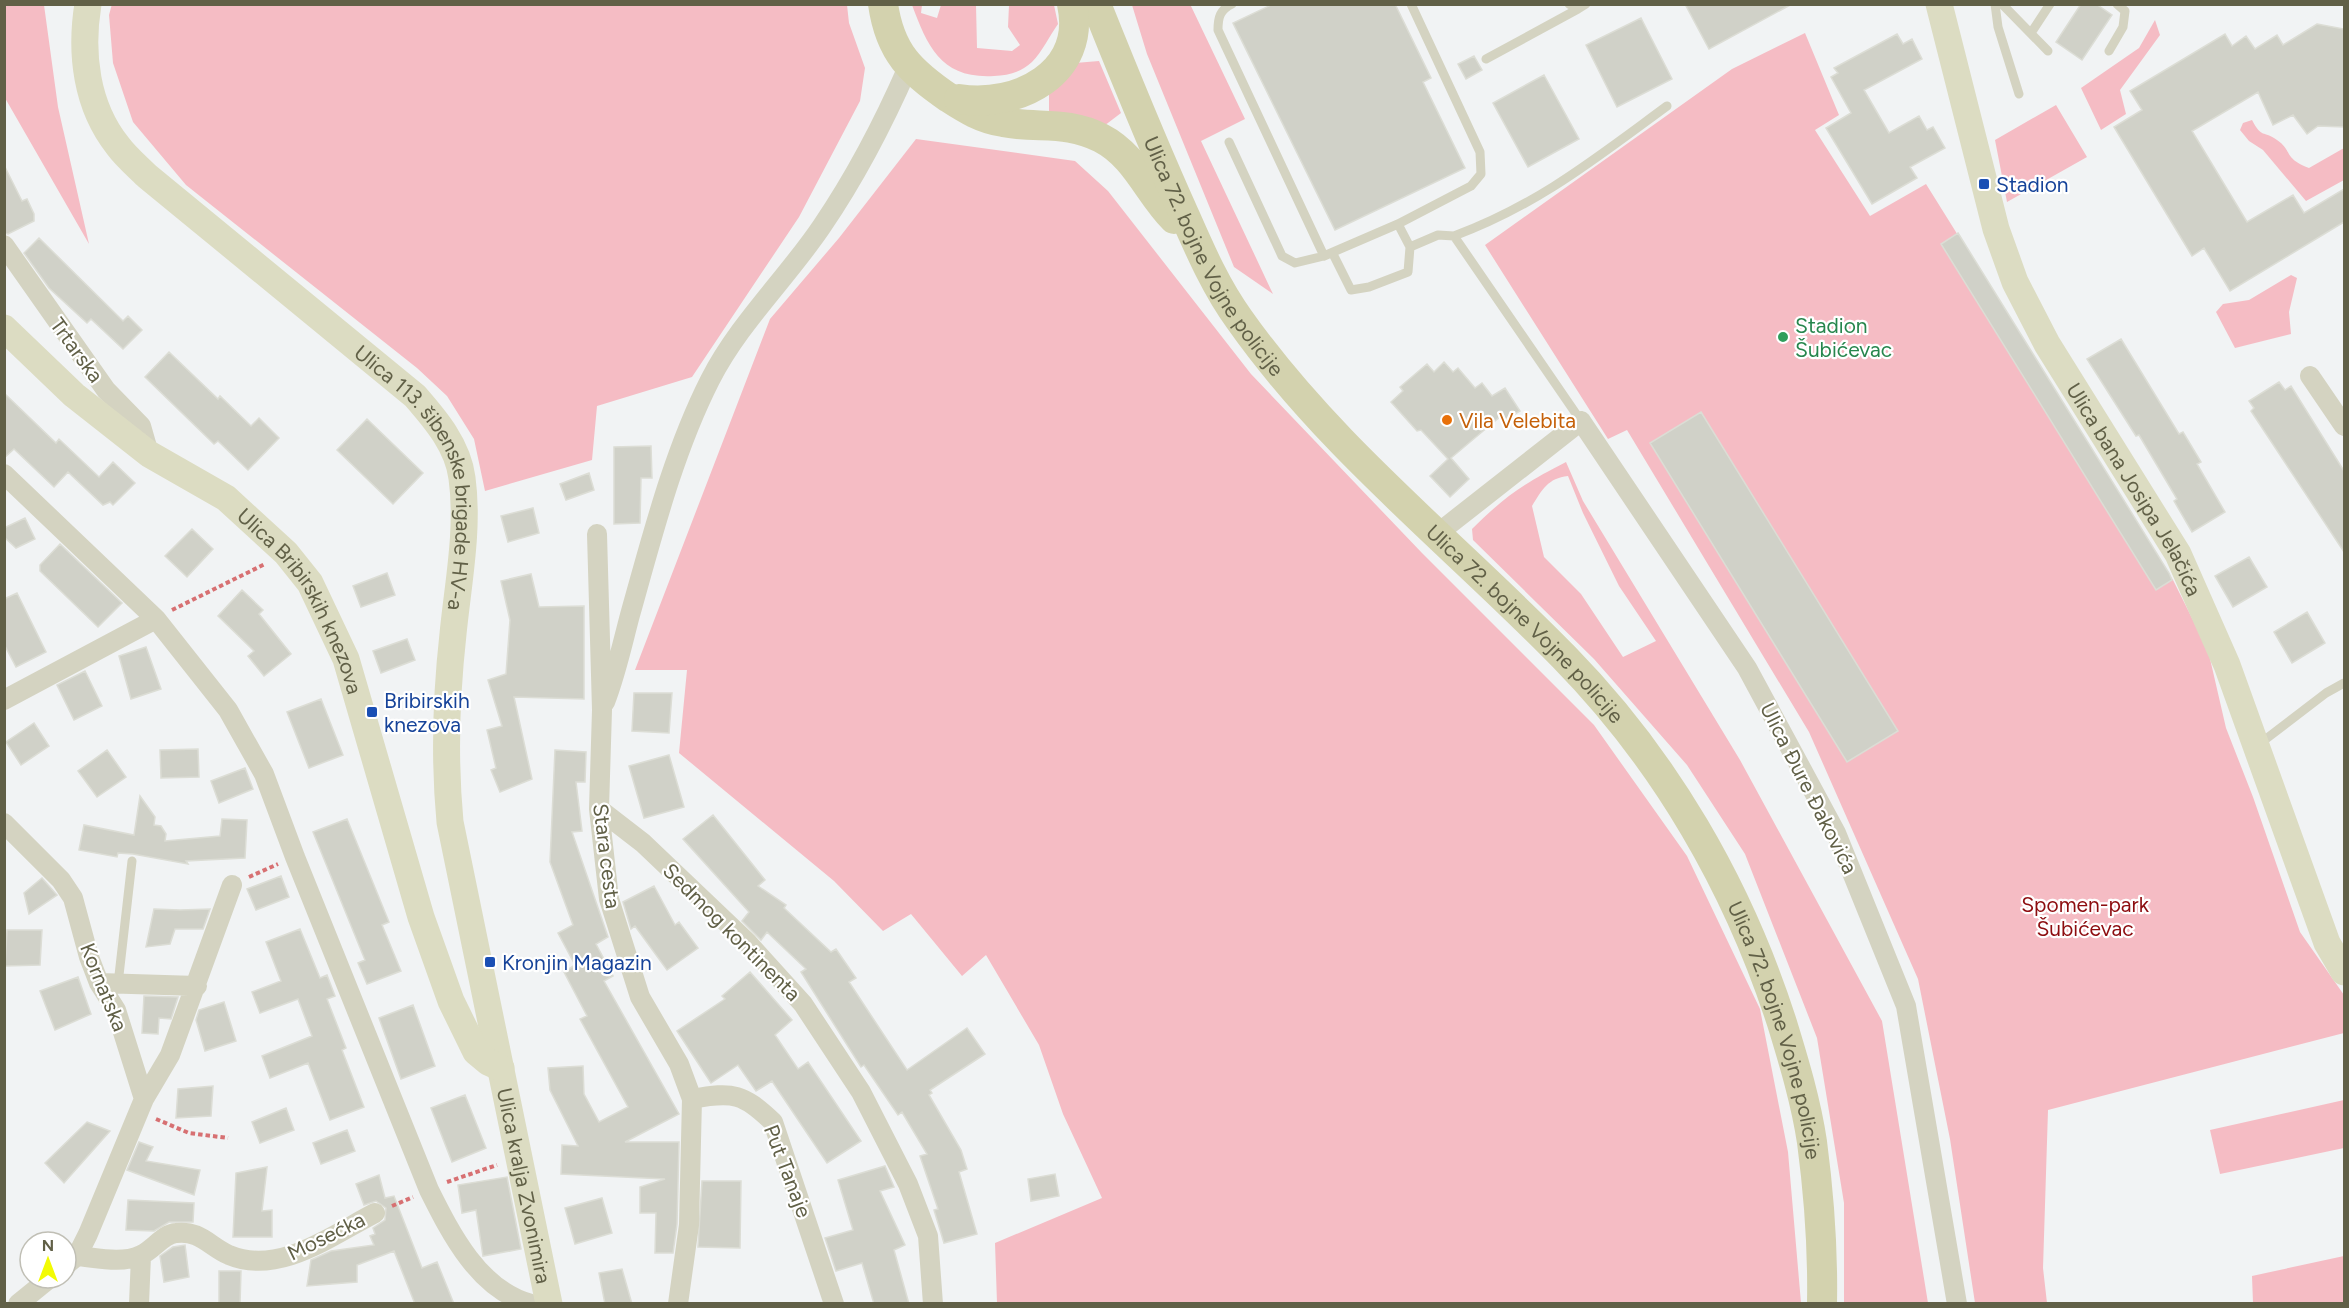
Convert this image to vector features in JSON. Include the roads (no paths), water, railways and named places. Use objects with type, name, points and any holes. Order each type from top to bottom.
[{"type":"main road","points":[[883,4],[897,49],[908,67],[927,84],[984,118],[1005,123],[1056,124],[1080,129],[1102,139],[1122,153],[1140,173],[1166,211],[1176,221],[1190,228]]},
{"type":"main road","points":[[949,98],[994,101],[1017,96],[1042,82],[1060,65],[1073,42],[1075,24],[1072,4]]},
{"type":"main road","name":"Ulica 72. bojne Vojne policije","points":[[1096,4],[1137,107],[1190,228],[1215,280],[1238,319],[1265,353],[1350,448],[1566,658],[1656,769],[1699,832],[1728,886],[1770,987],[1792,1058],[1812,1141],[1822,1304]]},
{"type":"main road","points":[[1117,4],[1138,70],[1137,107]]},
{"type":"street","name":"Ulica 113. šibenske brigade HV-a","points":[[88,4],[86,55],[88,87],[99,114],[117,145],[147,176],[416,396],[437,421],[452,446],[462,477],[464,522],[448,677],[445,768],[450,822],[501,1068]]},
{"type":"street","name":"Ulica bana Josipa Jelačića","points":[[1939,4],[1996,229],[2015,282],[2047,344],[2178,554],[2227,665],[2327,944],[2344,972]]},
{"type":"street","points":[[602,710],[616,674],[629,617],[670,483],[693,417],[710,379],[728,349],[822,226],[874,141],[908,67]]},
{"type":"street","name":"Trtarska","points":[[4,245],[106,390],[141,426],[149,454]]},
{"type":"street","name":"Ulica Bribirskih knezova","points":[[4,328],[74,395],[149,454],[226,498],[286,553],[310,583],[346,659],[421,917],[452,1001],[476,1052],[488,1062],[501,1068]]},
{"type":"street","points":[[2310,376],[2344,426]]},
{"type":"street","points":[[1437,534],[1581,421]]},
{"type":"street","name":"Ulica Đure Đakovića","points":[[1581,421],[1747,668],[1836,833],[1906,1006],[1957,1304]]},
{"type":"street","points":[[4,474],[156,619],[228,710],[264,774],[404,1131],[429,1190],[456,1243],[499,1289],[518,1300],[531,1304]]},
{"type":"street","name":"Stara cesta","points":[[597,534],[602,710],[599,809],[609,899],[640,997],[679,1064],[692,1099],[689,1225],[678,1304]]},
{"type":"street","points":[[4,700],[156,619]]},
{"type":"street","name":"Sedmog kontinenta","points":[[599,809],[643,843],[740,935],[803,1004],[861,1092],[908,1184],[928,1236],[933,1304]]},
{"type":"street","name":"Kornatska","points":[[4,823],[61,880],[73,898],[89,957],[109,983],[141,1106]]},
{"type":"street","points":[[78,1247],[141,1106],[170,1055],[232,885]]},
{"type":"street","points":[[109,983],[197,986]]},
{"type":"street","name":"Ulica kralja Zvonimira","points":[[501,1068],[549,1304]]},
{"type":"street","name":"Put Tanaje","points":[[692,1099],[722,1093],[741,1098],[750,1101],[773,1122],[797,1185],[834,1304]]},
{"type":"street","name":"Mosećka","points":[[78,1260],[115,1261],[141,1256],[173,1233],[197,1233],[229,1255],[257,1261],[287,1258],[375,1213]]},
{"type":"street","points":[[139,1304],[141,1256]]},
{"type":"street","points":[[821,1304],[825,1279]]},
{"type":"street","points":[[18,1304],[35,1290]]},
{"type":"lane","points":[[1232,4],[1223,8],[1218,18],[1218,30],[1329,255],[1351,290],[1369,287],[1408,272],[1410,247],[1398,224]]},
{"type":"lane","points":[[1229,142],[1282,256],[1295,263],[1329,255],[1398,224],[1471,186],[1481,174],[1480,152],[1411,4]]},
{"type":"lane","points":[[1995,4],[1998,27],[2019,94]]},
{"type":"lane","points":[[2002,4],[2048,51]]},
{"type":"lane","points":[[2031,33],[2050,4]]},
{"type":"lane","points":[[2109,51],[2123,27],[2126,11],[2117,4]]},
{"type":"lane","points":[[1486,59],[1578,6]]},
{"type":"lane","points":[[1410,247],[1438,235],[1454,236],[1496,220],[1554,189],[1667,106]]},
{"type":"lane","points":[[1454,236],[1581,421]]},
{"type":"lane","points":[[2256,747],[2326,693],[2344,683]]},
{"type":"lane","points":[[109,983],[132,861]]},
{"type":"place","name":"Stadion","points":[[1984,184]]},
{"type":"place","name":"Stadion Šubićevac","points":[[1783,337]]},
{"type":"place","name":"Vila Velebita","points":[[1447,420]]},
{"type":"place","name":"Bribirskih knezova","points":[[372,712]]},
{"type":"place","name":"Kronjin Magazin","points":[[490,962]]},
{"type":"park label","name":"Spomen-park Šubićevac","points":[[2085,916]]}]
